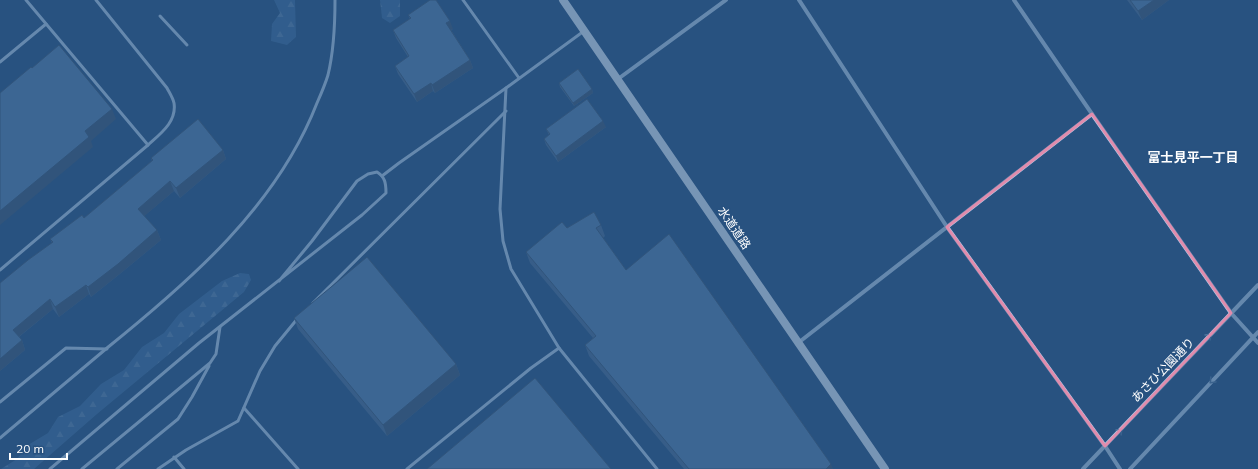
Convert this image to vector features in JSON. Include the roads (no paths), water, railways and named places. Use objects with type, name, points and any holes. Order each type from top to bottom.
[{"type":"street","name":"水道道路","points":[[563,0],[885,469]]},
{"type":"street","points":[[618,79],[726,0]]},
{"type":"street","points":[[799,0],[947,227],[1120,469]]},
{"type":"street","points":[[1014,0],[1232,313],[1258,344]]},
{"type":"street","points":[[798,343],[1092,114]]},
{"type":"street","name":"あさひ公園通り","points":[[1083,469],[1258,285]]},
{"type":"street","points":[[1130,469],[1258,332]]},
{"type":"lane","points":[[26,0],[148,145]]},
{"type":"lane","points":[[0,270],[148,145],[165,129],[173,118],[174,102],[167,88],[96,0]]},
{"type":"lane","points":[[0,438],[162,302],[207,260],[248,218],[279,176],[308,127],[328,75],[335,33],[335,0]]},
{"type":"lane","points":[[463,0],[519,78]]},
{"type":"lane","points":[[160,16],[187,46]]},
{"type":"lane","points":[[0,62],[46,24]]},
{"type":"lane","points":[[382,176],[398,163],[506,88],[584,31]]},
{"type":"lane","points":[[506,88],[500,209],[503,241],[512,269],[559,348],[657,469]]},
{"type":"lane","points":[[311,305],[506,111]]},
{"type":"lane","points":[[50,469],[220,327],[279,281],[362,215],[386,193],[386,184],[382,176],[377,172],[368,174],[357,181],[312,241],[279,281]]},
{"type":"lane","points":[[158,469],[174,457],[238,421],[263,365],[275,346],[300,316]]},
{"type":"lane","points":[[117,469],[178,419],[216,354],[220,327]]},
{"type":"lane","points":[[0,402],[66,348],[107,348]]},
{"type":"lane","points":[[407,469],[530,368],[559,348]]},
{"type":"lane","points":[[82,469],[210,363]]},
{"type":"lane","points":[[244,408],[298,469]]},
{"type":"lane","points":[[174,457],[184,469]]},
{"type":"district","name":"富士見平一丁目","points":[[1193,157]]}]
